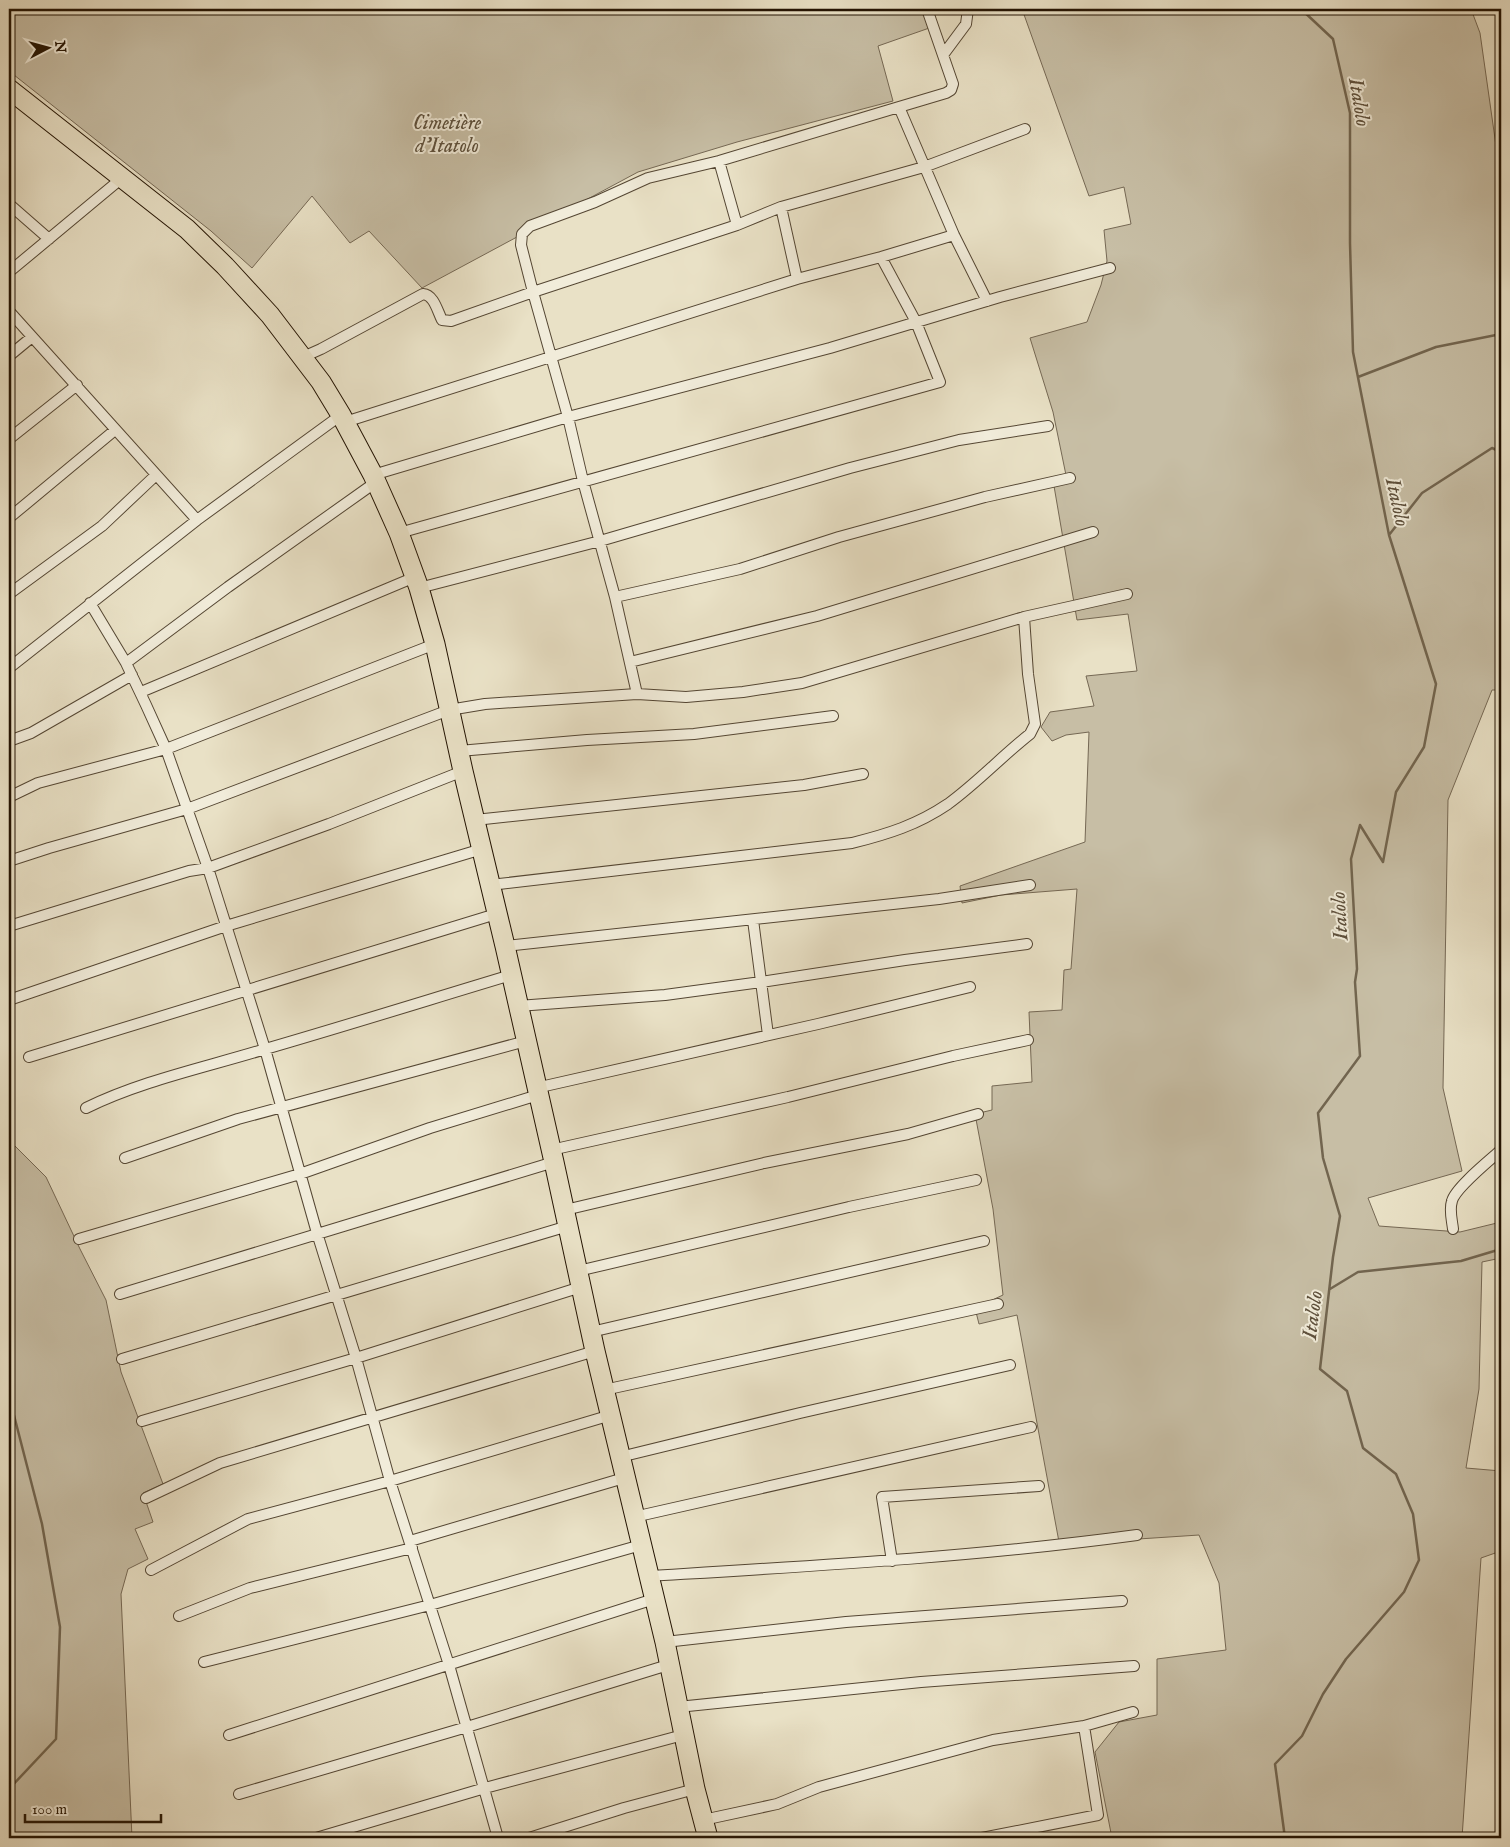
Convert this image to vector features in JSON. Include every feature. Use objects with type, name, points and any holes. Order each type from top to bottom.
[{"type":"highway","points":[[9,89],[186,229],[225,266],[270,315],[303,357],[343,418],[375,478],[399,533],[417,582],[435,644],[458,751],[505,946],[595,1352],[649,1576],[705,1829]]},
{"type":"street","points":[[637,694],[615,597],[533,292],[520,239],[522,234],[530,226],[594,202],[648,178],[720,161],[946,94],[952,90],[953,84],[927,9]]},
{"type":"street","points":[[943,55],[966,24],[968,9]]},
{"type":"street","points":[[899,107],[954,235],[987,301]]},
{"type":"street","points":[[303,357],[322,349],[423,294],[432,298],[442,320],[446,322],[737,225],[781,207],[924,167],[1025,130]]},
{"type":"street","points":[[720,161],[737,225]]},
{"type":"street","points":[[9,272],[122,178]]},
{"type":"street","points":[[9,204],[49,239]]},
{"type":"street","points":[[781,207],[797,279]]},
{"type":"street","points":[[9,668],[197,520],[343,418],[551,356],[797,279],[954,235]]},
{"type":"street","points":[[399,533],[940,382],[916,322],[881,257]]},
{"type":"street","points":[[126,663],[375,478],[568,417],[830,348],[987,301],[1110,268]]},
{"type":"street","points":[[9,311],[197,520]]},
{"type":"street","points":[[9,356],[32,337]]},
{"type":"street","points":[[9,439],[77,386]]},
{"type":"street","points":[[141,692],[417,582],[600,541],[859,465],[959,440],[1048,426]]},
{"type":"street","points":[[9,518],[115,430]]},
{"type":"street","points":[[9,594],[102,526],[156,475]]},
{"type":"street","points":[[615,597],[740,569],[839,537],[967,502],[1070,478]]},
{"type":"street","points":[[630,662],[817,616],[1093,532]]},
{"type":"street","points":[[9,861],[186,809],[449,710],[485,704],[637,694],[686,697],[802,684],[915,648],[1024,617],[1128,594]]},
{"type":"street","points":[[90,603],[141,692],[166,749],[208,868],[265,1049],[280,1108],[356,1358],[390,1481],[449,1665],[498,1838]]},
{"type":"street","points":[[490,885],[852,843],[906,827],[948,804],[1030,734],[1035,724],[1028,674],[1024,617]]},
{"type":"street","points":[[9,797],[38,784],[166,749],[435,644]]},
{"type":"street","points":[[9,741],[31,733],[132,676]]},
{"type":"street","points":[[458,751],[587,740],[694,734],[833,716]]},
{"type":"street","points":[[9,926],[189,871],[208,868],[329,824],[463,771]]},
{"type":"street","points":[[476,820],[804,785],[863,774]]},
{"type":"street","points":[[9,1000],[226,926],[482,849]]},
{"type":"street","points":[[505,946],[939,899],[1030,885]]},
{"type":"street","points":[[29,1057],[496,914]]},
{"type":"street","points":[[753,920],[768,1035]]},
{"type":"street","points":[[518,1006],[665,995],[1027,944]]},
{"type":"street","points":[[86,1108],[112,1095],[148,1083],[511,975]]},
{"type":"street","points":[[79,1239],[300,1174],[537,1092],[970,988]]},
{"type":"street","points":[[120,1294],[317,1233],[552,1156],[953,1056],[1028,1040]]},
{"type":"street","points":[[125,1158],[238,1119],[526,1041]]},
{"type":"street","points":[[122,1359],[336,1296],[566,1218],[764,1163],[908,1134],[978,1114]]},
{"type":"street","points":[[1452,1229],[1452,1200],[1460,1189],[1501,1150]]},
{"type":"street","points":[[142,1421],[356,1358],[579,1279],[850,1207],[976,1180]]},
{"type":"street","points":[[591,1332],[984,1241]]},
{"type":"street","points":[[604,1390],[998,1304]]},
{"type":"street","points":[[146,1498],[220,1463],[595,1352]]},
{"type":"street","points":[[620,1457],[1010,1365]]},
{"type":"street","points":[[151,1570],[248,1519],[390,1481],[611,1415]]},
{"type":"street","points":[[634,1516],[1031,1426]]},
{"type":"street","points":[[180,1616],[250,1588],[411,1544],[624,1478]]},
{"type":"street","points":[[892,1561],[882,1497],[1040,1486]]},
{"type":"street","points":[[649,1576],[892,1561],[1057,1546],[1136,1535]]},
{"type":"street","points":[[204,1662],[430,1605],[641,1545]]},
{"type":"street","points":[[229,1735],[654,1599]]},
{"type":"street","points":[[664,1642],[846,1622],[1122,1601]]},
{"type":"street","points":[[239,1794],[668,1665]]},
{"type":"street","points":[[678,1707],[921,1682],[1134,1666]]},
{"type":"street","points":[[705,1829],[777,1804],[812,1789],[993,1740],[1084,1726],[1133,1712]]},
{"type":"street","points":[[982,1838],[1098,1815],[1084,1726]]},
{"type":"street","points":[[316,1838],[485,1788],[683,1735]]},
{"type":"street","points":[[529,1838],[624,1808],[695,1789]]},
{"type":"green space","name":"Cimetière d'Itatolo","points":[[9,9],[928,9],[935,26],[878,46],[893,101],[737,142],[638,172],[422,288],[369,231],[350,243],[312,196],[252,268],[211,231],[9,71]]},
{"type":"green space","points":[[1022,9],[1471,9],[1480,33],[1501,181],[1501,690],[1492,690],[1448,800],[1443,1088],[1462,1171],[1368,1198],[1379,1226],[1460,1232],[1501,1222],[1501,1258],[1482,1262],[1479,1389],[1466,1468],[1501,1471],[1501,1551],[1481,1558],[1462,1838],[1112,1838],[1095,1752],[1119,1722],[1157,1715],[1157,1659],[1226,1650],[1219,1583],[1199,1535],[1093,1542],[1059,1542],[1017,1315],[979,1324],[975,1308],[1003,1295],[993,1209],[975,1114],[992,1110],[992,1086],[1032,1082],[1029,1012],[1062,1010],[1064,970],[1071,969],[1077,889],[1001,895],[962,903],[960,886],[1085,842],[1089,732],[1066,735],[1052,741],[1041,727],[1050,712],[1094,706],[1086,676],[1137,671],[1128,614],[1077,620],[1054,486],[1067,480],[1053,412],[1030,338],[1087,322],[1101,285],[1107,261],[1104,230],[1131,224],[1124,187],[1089,196]]},
{"type":"green space","points":[[9,1140],[46,1177],[106,1300],[121,1372],[163,1484],[143,1493],[153,1522],[135,1529],[148,1559],[128,1569],[121,1594],[132,1838],[9,1838]]},
{"type":"waterway","name":"Italolo","points":[[1285,1838],[1275,1764],[1302,1736],[1323,1694],[1346,1659],[1404,1592],[1419,1560],[1413,1514],[1396,1474],[1363,1448],[1347,1391],[1320,1369],[1333,1257],[1340,1216],[1323,1158],[1318,1113],[1360,1056],[1355,982],[1357,969],[1351,859],[1360,825],[1383,862],[1396,792],[1424,747],[1436,684],[1389,535],[1353,352],[1350,243],[1350,113],[1333,39],[1301,9]]},
{"type":"waterway","points":[[1358,377],[1436,347],[1501,334]]},
{"type":"waterway","points":[[1389,535],[1422,493],[1492,448],[1501,452]]},
{"type":"waterway","points":[[1330,1289],[1358,1272],[1461,1261],[1501,1249]]},
{"type":"waterway","points":[[9,1396],[42,1524],[60,1627],[56,1739],[9,1789]]}]
